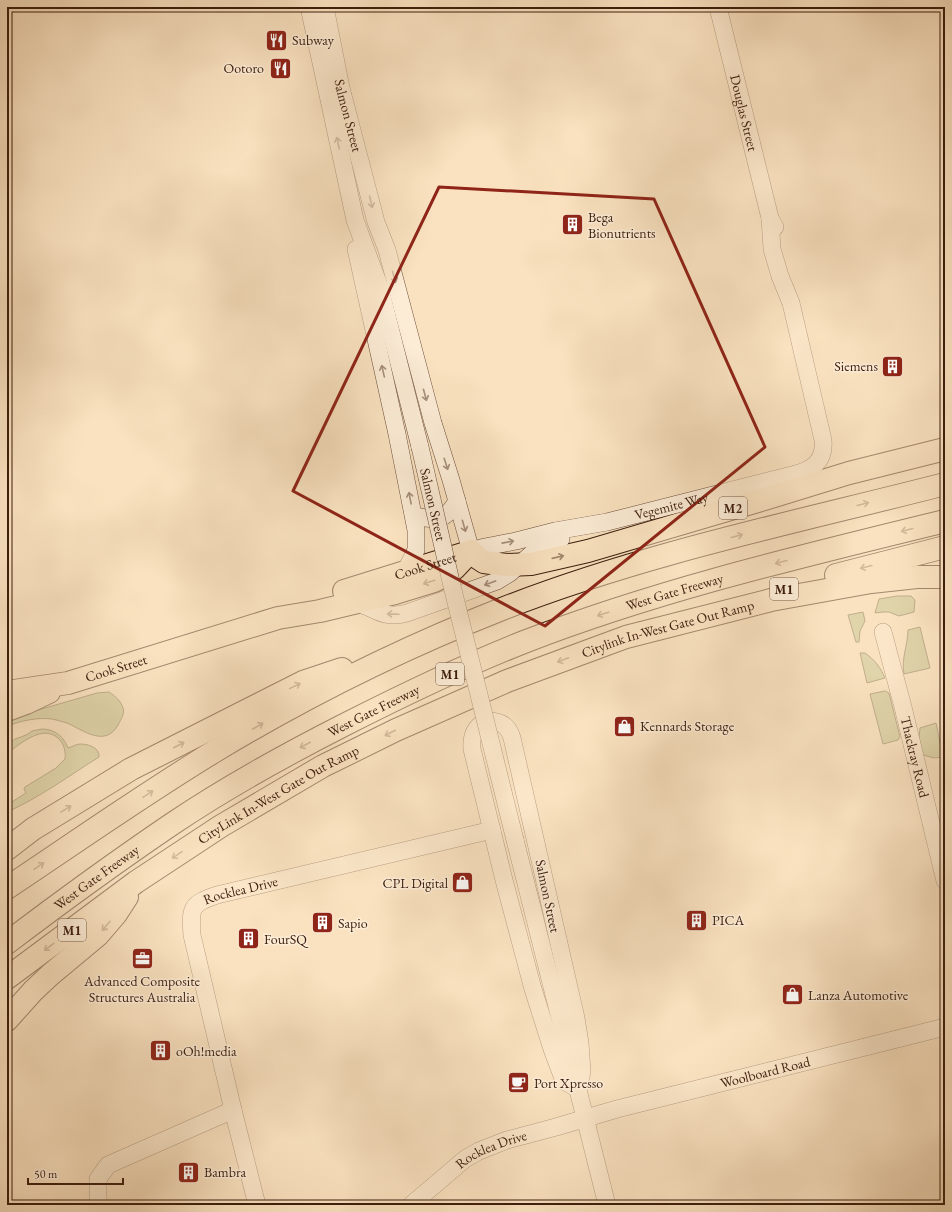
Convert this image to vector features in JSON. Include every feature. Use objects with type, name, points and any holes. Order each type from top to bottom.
[{"type":"main road","name":"M2","points":[[471,551],[484,562],[496,564],[531,564],[588,551],[849,473],[945,449]]},
{"type":"main road","name":"M2","points":[[552,590],[632,553],[766,512],[869,477],[945,456]]},
{"type":"main road","points":[[7,888],[214,751],[273,717],[353,675],[426,641],[552,590],[644,561],[737,535],[945,484]]},
{"type":"main road","name":"West Gate Freeway","points":[[7,943],[84,885],[174,823],[230,787],[296,750],[436,680],[522,643],[592,617],[675,591],[788,560],[945,521]]},
{"type":"main road","name":"M1","points":[[626,637],[713,608],[945,547]]},
{"type":"main road","name":"Cook Street","points":[[278,618],[319,599],[471,551]]},
{"type":"main road","name":"Cook Street","points":[[7,692],[68,682],[278,618],[320,611],[395,593],[434,581],[446,575],[471,551]]},
{"type":"main road","name":"Citylink In-West Gate Out Ramp","points":[[425,716],[507,681],[626,637],[771,600],[898,578],[945,577]]},
{"type":"main road","points":[[7,849],[33,829],[131,769],[303,682],[426,641]]},
{"type":"main road","name":"Cook Street","points":[[7,710],[26,703],[68,682]]},
{"type":"main road","name":"CityLink In-West Gate Out Ramp","points":[[136,882],[221,826],[281,790],[323,766],[425,716]]},
{"type":"main road","points":[[7,840],[33,829]]},
{"type":"main road","points":[[7,1020],[28,996],[50,975],[98,935],[116,914],[136,882]]},
{"type":"main road","name":"M1","points":[[7,978],[136,882]]},
{"type":"street","name":"Salmon Street","points":[[309,7],[355,220],[380,288],[420,447],[452,586],[607,1205]]},
{"type":"street","name":"Salmon Street","points":[[325,7],[341,88],[376,222],[387,250],[433,423],[471,551]]},
{"type":"street","name":"Douglas Street","points":[[718,7],[770,218],[783,246],[788,267],[791,303],[824,445],[822,455]]},
{"type":"street","name":"Salmon Street","points":[[355,220],[355,243],[397,434],[416,530],[417,547],[405,572]]},
{"type":"street","name":"Salmon Street","points":[[376,222],[380,288]]},
{"type":"street","name":"Vegemite Way","points":[[471,551],[555,531],[607,522],[803,472],[814,466],[822,455]]},
{"type":"street","points":[[414,516],[433,519],[442,517],[449,513],[457,501]]},
{"type":"street","name":"Vegemite Way","points":[[457,595],[497,581],[510,573],[543,545],[607,522]]},
{"type":"street","name":"Cook Street","points":[[352,603],[363,604],[384,614],[396,615],[407,613],[457,595]]},
{"type":"street","name":"Thackray Road","points":[[883,632],[905,714],[945,882]]},
{"type":"street","name":"Salmon Street","points":[[486,721],[497,721],[505,725],[510,734],[533,826],[576,1018],[580,1043],[582,1072],[578,1089],[564,1081],[552,1049],[531,982],[505,884],[472,742],[472,736],[478,726],[486,721]]},
{"type":"street","name":"Rocklea Drive","points":[[257,1205],[192,935],[191,921],[193,909],[200,901],[217,895],[492,830]]},
{"type":"street","name":"Woolboard Road","points":[[586,1118],[945,1027]]},
{"type":"street","points":[[99,1205],[98,1179],[108,1165],[233,1110]]},
{"type":"street","name":"Rocklea Drive","points":[[410,1205],[455,1167],[479,1151],[507,1140],[586,1118]]},
{"type":"highlighted area","points":[[439,187],[654,199],[765,447],[545,626],[293,491]]},
{"type":"green space","points":[[897,596],[911,596],[915,600],[914,612],[899,616],[889,612],[875,613],[879,599]]},
{"type":"green space","points":[[863,612],[865,621],[860,631],[859,642],[856,642],[848,615]]},
{"type":"green space","points":[[920,627],[930,668],[904,674],[903,662],[908,630]]},
{"type":"green space","points":[[860,653],[865,653],[874,661],[885,678],[867,683]]},
{"type":"green space","points":[[885,691],[889,693],[900,737],[898,740],[883,744],[870,694]]},
{"type":"green space","points":[[109,692],[116,697],[122,705],[123,712],[118,725],[113,732],[107,735],[100,736],[87,733],[67,723],[52,719],[29,720],[7,726],[7,719],[97,693]]},
{"type":"green space","points":[[936,723],[943,757],[934,758],[923,755],[919,738],[920,728]]},
{"type":"green space","points":[[42,729],[51,730],[58,734],[64,740],[68,748],[77,744],[93,747],[98,751],[99,757],[43,793],[7,812],[7,805],[26,793],[24,789],[25,787],[56,768],[65,759],[64,748],[61,741],[53,735],[46,733],[39,734],[25,740],[7,753],[7,745],[15,739],[32,731]]},
{"type":"place","name":"Subway","points":[[276,40]]},
{"type":"place","name":"Ootoro","points":[[280,68]]},
{"type":"place","name":"Bega Bionutrients","points":[[572,225]]},
{"type":"place","name":"Siemens","points":[[893,366]]},
{"type":"place","name":"Kennards Storage","points":[[624,726]]},
{"type":"place","name":"CPL Digital","points":[[463,883]]},
{"type":"place","name":"PICA","points":[[697,920]]},
{"type":"place","name":"Sapio","points":[[323,923]]},
{"type":"place","name":"FourSQ","points":[[248,939]]},
{"type":"place","name":"Advanced Composite Structures Australia","points":[[142,959]]},
{"type":"place","name":"Lanza Automotive","points":[[792,995]]},
{"type":"place","name":"oOh!media","points":[[160,1051]]},
{"type":"place","name":"Port Xpresso","points":[[518,1083]]},
{"type":"place","name":"Bambra","points":[[189,1172]]}]
